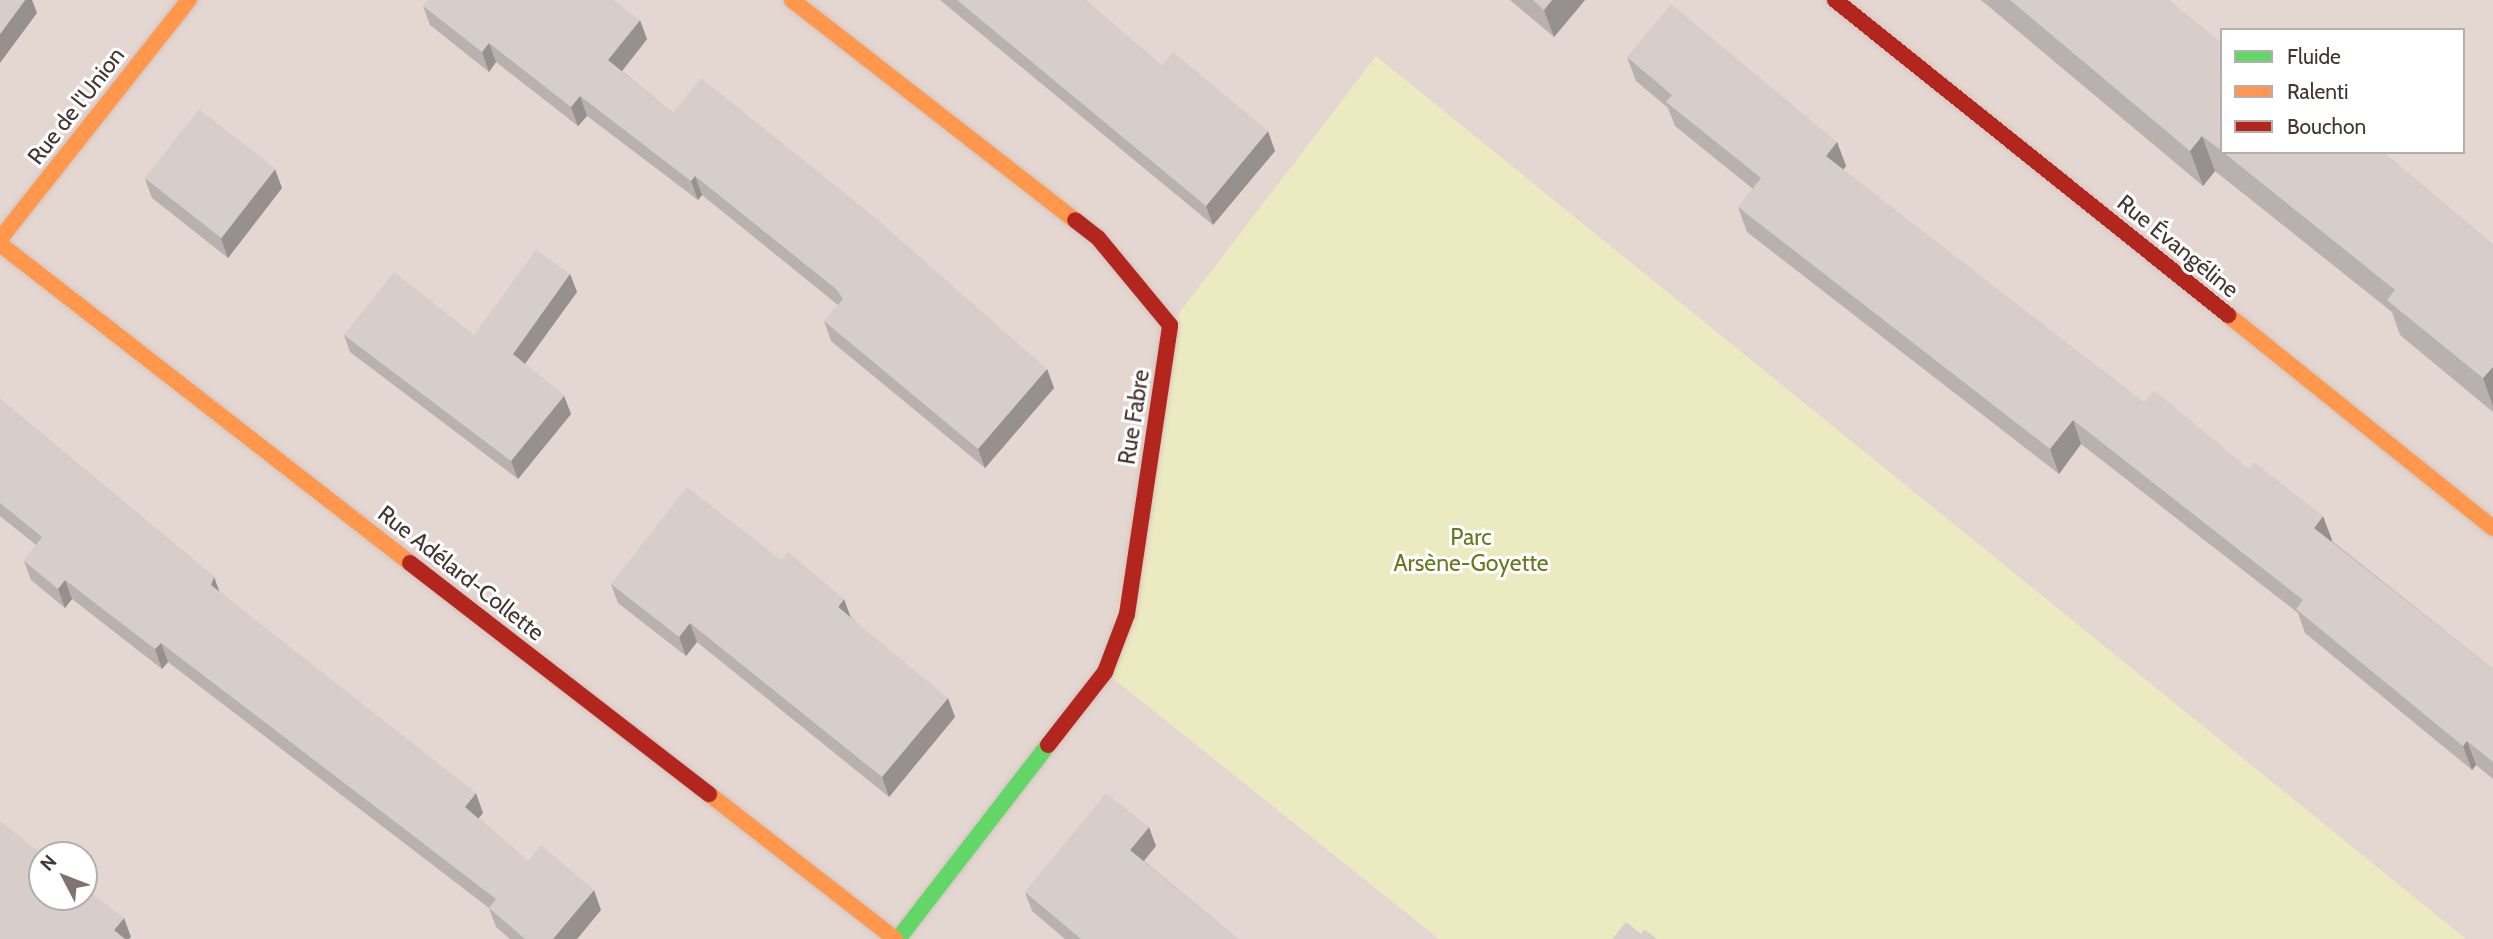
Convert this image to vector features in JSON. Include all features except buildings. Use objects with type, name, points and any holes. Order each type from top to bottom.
[{"type":"street","name":"Rue de l'Union","points":[[0,241],[189,0]]},
{"type":"street","name":"Rue Fabre","points":[[792,0],[1098,238],[1170,325],[1127,614],[1105,672],[896,939]]},
{"type":"street","name":"Rue Évangéline","points":[[1835,0],[2493,528]]},
{"type":"street","name":"Rue Adélard-Collette","points":[[0,241],[896,939]]},
{"type":"shaded area","points":[[0,0],[2493,0],[2493,939],[0,939]]},
{"type":"green space","name":"Parc Arsène-Goyette","points":[[1376,56],[2466,939],[1439,939],[1105,672],[1170,325]]},
{"type":"traffic: fast","points":[[898,939],[1048,745]]},
{"type":"traffic: slow","points":[[0,239],[189,0]]},
{"type":"traffic: slow","points":[[792,0],[1075,220]]},
{"type":"traffic: slow","points":[[0,244],[410,563]]},
{"type":"traffic: slow","points":[[2228,315],[2493,528]]},
{"type":"traffic: slow","points":[[709,794],[895,939]]},
{"type":"traffic: jam","points":[[1835,0],[2228,315]]},
{"type":"traffic: jam","points":[[1048,745],[1105,672],[1127,614],[1170,325],[1098,238],[1075,220]]},
{"type":"traffic: jam","points":[[410,563],[709,794]]}]
